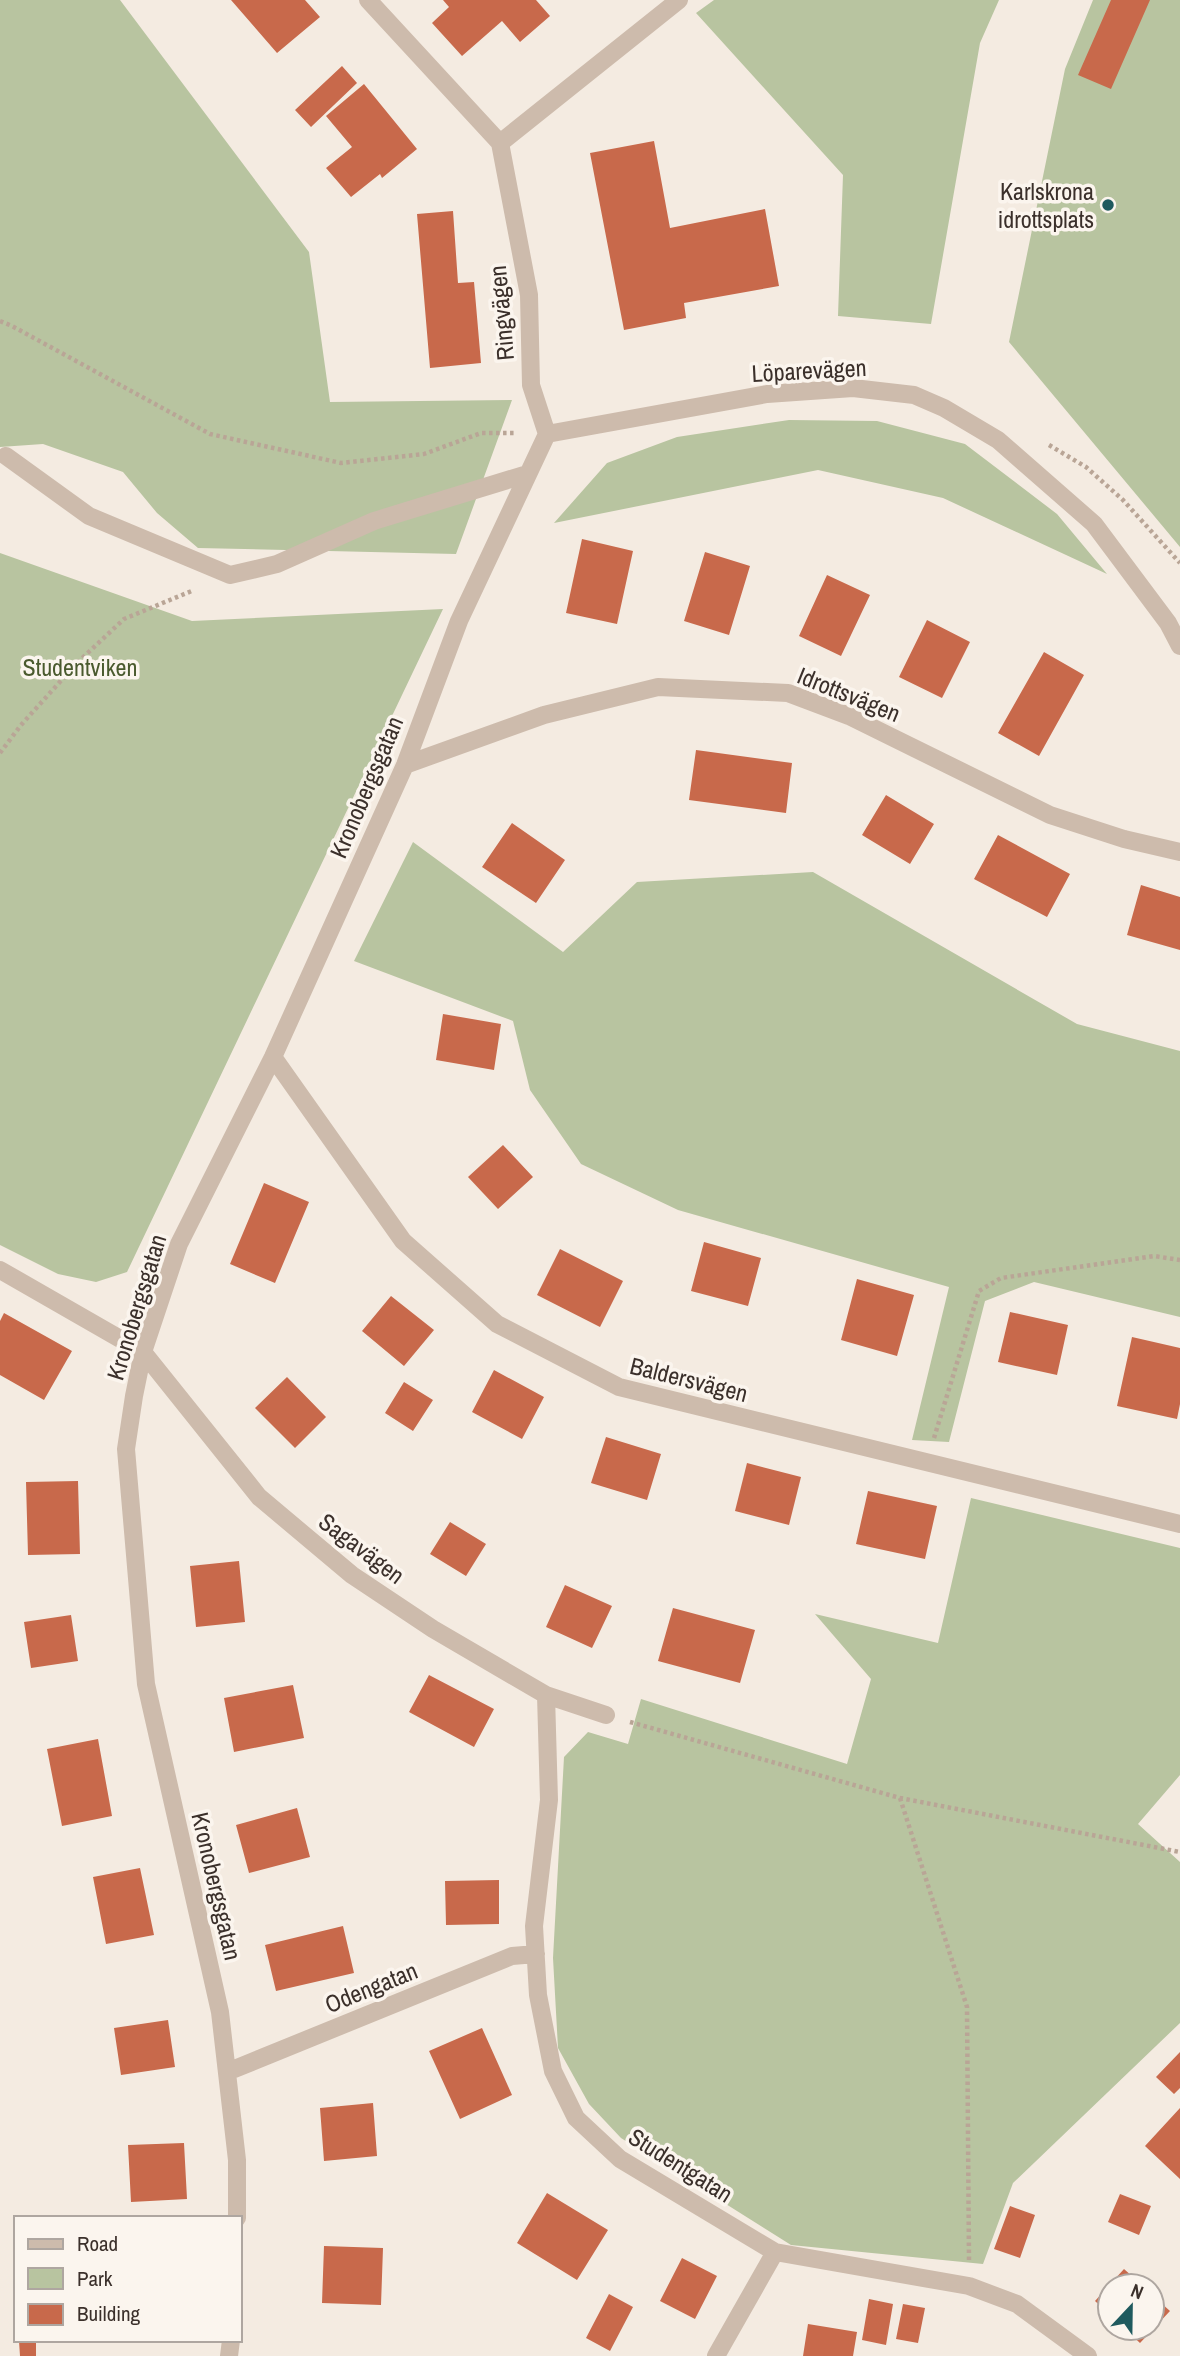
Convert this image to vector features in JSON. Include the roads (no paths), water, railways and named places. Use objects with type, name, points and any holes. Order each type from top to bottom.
[{"type":"street","points":[[368,0],[500,144],[679,0]]},
{"type":"street","name":"Ringvägen","points":[[500,144],[529,295],[531,385],[547,433]]},
{"type":"street","name":"Löparevägen","points":[[547,433],[767,394],[853,388],[914,395],[944,408],[998,440],[1094,524],[1168,624],[1180,646]]},
{"type":"street","points":[[6,456],[89,516],[230,575],[277,564],[374,521],[527,474],[547,433]]},
{"type":"street","name":"Kronobergsgatan","points":[[237,2216],[237,2160],[220,2012],[146,1684],[126,1449],[143,1352],[179,1244],[274,1057],[405,765],[459,621],[527,474]]},
{"type":"street","name":"Idrottsvägen","points":[[405,765],[544,715],[659,687],[788,692],[849,716],[1050,815],[1124,839],[1180,852]]},
{"type":"street","name":"Baldersvägen","points":[[274,1057],[403,1241],[497,1324],[619,1387],[1180,1524]]},
{"type":"street","points":[[0,1270],[143,1352]]},
{"type":"street","name":"Sagavägen","points":[[143,1352],[259,1497],[352,1574],[433,1629],[546,1695],[606,1715]]},
{"type":"street","name":"Studentgatan","points":[[546,1695],[549,1800],[534,1926],[538,1996],[553,2071],[576,2119],[620,2159],[775,2252],[969,2286],[1017,2304],[1088,2356]]},
{"type":"street","name":"Odengatan","points":[[227,2072],[512,1956],[536,1954]]},
{"type":"street","points":[[716,2356],[775,2252]]},
{"type":"place","name":"Karlskrona idrottsplats","points":[[1108,205]]},
{"type":"park label","name":"Studentviken","points":[[80,667]]}]
